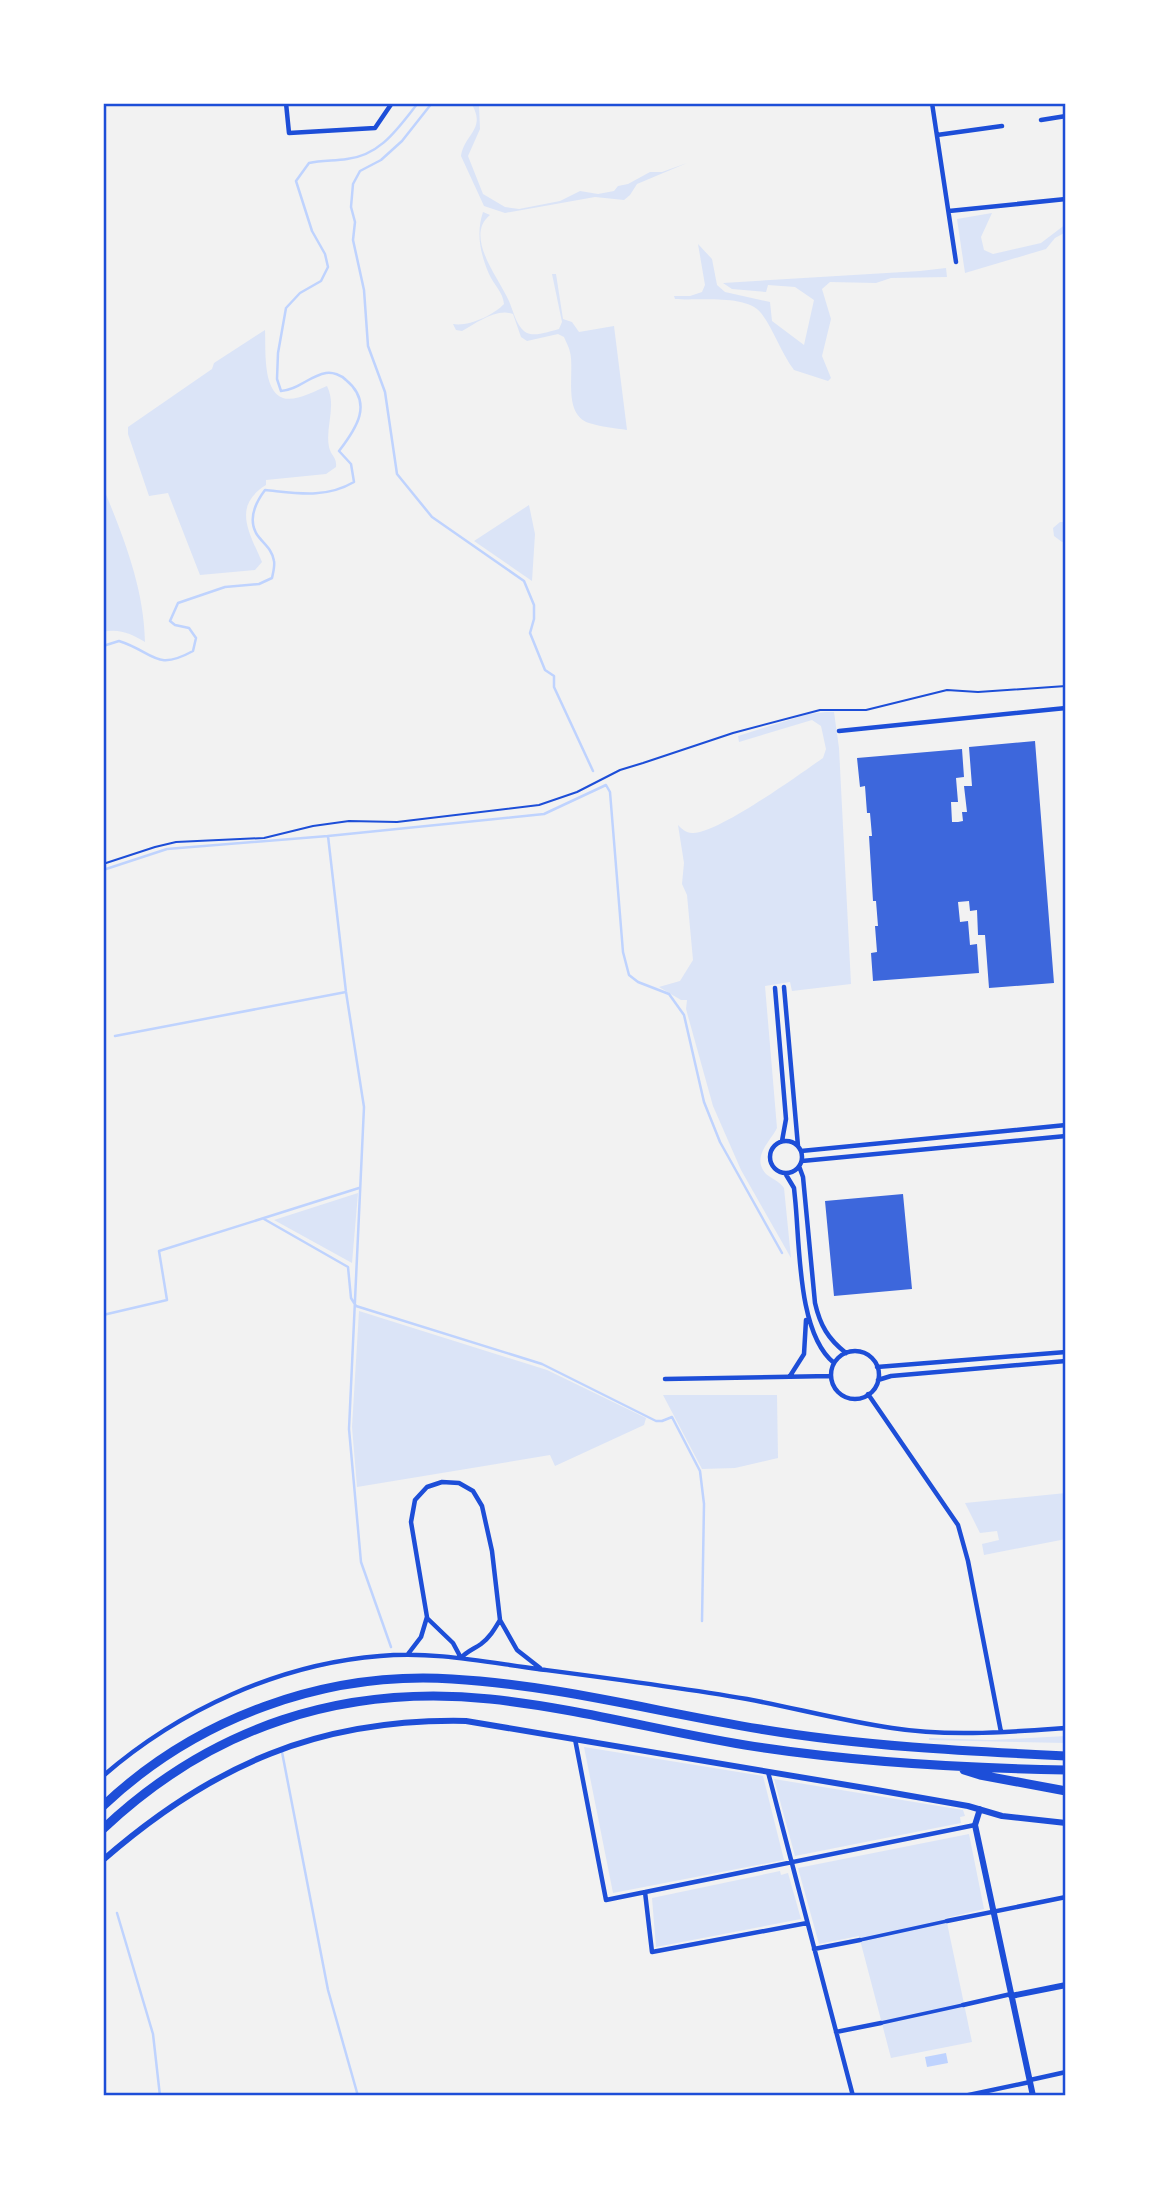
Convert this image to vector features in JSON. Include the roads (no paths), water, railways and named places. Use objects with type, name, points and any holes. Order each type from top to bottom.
[{"type":"highway","points":[[103,1806],[125,1785],[167,1755],[225,1722],[288,1698],[388,1679],[450,1678],[530,1687],[761,1729],[849,1742],[1066,1756]]},
{"type":"highway","points":[[103,1829],[163,1779],[230,1739],[303,1712],[379,1698],[436,1696],[493,1700],[790,1752],[887,1764],[1066,1770]]},
{"type":"highway","points":[[956,1767],[980,1775],[1066,1791]]},
{"type":"street","points":[[286,103],[289,133],[374,128],[392,103]]},
{"type":"street","points":[[932,103],[956,262]]},
{"type":"street","points":[[1041,120],[1066,116]]},
{"type":"street","points":[[937,135],[1002,126]]},
{"type":"street","points":[[949,211],[1066,199]]},
{"type":"street","points":[[839,731],[1066,708]]},
{"type":"street","points":[[783,987],[815,1303],[818,1317],[829,1338],[846,1353]]},
{"type":"street","points":[[775,988],[786,1118],[782,1142]]},
{"type":"street","points":[[1066,1125],[799,1148],[790,1142],[782,1142],[773,1147],[770,1157],[776,1170],[785,1173],[796,1170],[801,1164],[1066,1136]]},
{"type":"street","points":[[785,1173],[794,1188],[796,1198],[807,1315],[804,1354],[790,1376]]},
{"type":"street","points":[[807,1315],[819,1344],[834,1363]]},
{"type":"street","points":[[878,1380],[877,1367],[871,1358],[862,1352],[846,1353],[834,1363],[831,1376],[834,1387],[842,1395],[858,1398],[868,1394],[878,1380],[891,1376],[1066,1361]]},
{"type":"street","points":[[877,1367],[1066,1352]]},
{"type":"street","points":[[665,1379],[831,1376]]},
{"type":"street","points":[[868,1394],[958,1525],[964,1540],[1000,1732]]},
{"type":"street","points":[[407,1655],[421,1637],[427,1617],[411,1522],[415,1500],[427,1487],[442,1482],[459,1483],[472,1491],[482,1506],[492,1551],[500,1620],[517,1650],[542,1670]]},
{"type":"street","points":[[427,1617],[453,1643],[461,1658]]},
{"type":"street","points":[[461,1658],[468,1650],[492,1635],[500,1620]]},
{"type":"street","points":[[103,1776],[157,1736],[236,1693],[278,1678],[339,1662],[380,1656],[461,1658],[748,1699],[892,1728],[936,1733],[1066,1728]]},
{"type":"street","points":[[103,1860],[133,1834],[184,1797],[247,1762],[297,1742],[360,1729],[446,1721],[466,1721],[768,1772],[1002,1816],[1066,1823]]},
{"type":"street","points":[[575,1740],[606,1900],[975,1825]]},
{"type":"street","points":[[768,1772],[853,2096]]},
{"type":"street","points":[[979,1810],[975,1825],[1033,2096]]},
{"type":"street","points":[[645,1892],[652,1952],[807,1923]]},
{"type":"street","points":[[814,1949],[1066,1897]]},
{"type":"street","points":[[836,2032],[1066,1985]]},
{"type":"street","points":[[964,2096],[1066,2072]]},
{"type":"water","points":[[946,2053],[948,2063],[927,2067],[925,2057]]},
{"type":"waterway","points":[[103,646],[119,641],[162,660],[170,660],[193,651],[196,638],[189,628],[170,621],[178,603],[225,587],[259,584],[272,578],[273,556],[256,533],[253,522],[256,505],[265,490],[321,493],[354,482],[351,464],[339,451],[359,416],[361,407],[354,389],[342,377],[331,373],[281,391],[277,379],[278,353],[286,308],[300,293],[321,281],[328,267],[325,254],[312,231],[296,181],[309,163],[347,159],[370,152],[396,131],[418,103]]},
{"type":"waterway","points":[[432,103],[402,141],[381,160],[360,171],[353,184],[353,240],[364,290],[368,346],[385,392],[397,474],[432,517],[524,581],[534,605],[530,633],[545,670],[554,676],[554,687],[593,771]]},
{"type":"waterway","points":[[391,1647],[361,1562],[349,1429],[364,1107],[346,992],[328,836],[544,814],[606,785],[610,792],[623,952],[629,975],[638,982],[669,994],[684,1015],[704,1102],[720,1142],[782,1253]]},
{"type":"waterway","points":[[103,870],[167,849],[328,836]]},
{"type":"waterway","points":[[115,1036],[346,992]]},
{"type":"waterway","points":[[103,1315],[167,1300],[159,1251],[359,1188]]},
{"type":"waterway","points":[[264,1219],[348,1267],[351,1298],[356,1306],[542,1364],[656,1421],[672,1417],[700,1471],[704,1504],[702,1621]]},
{"type":"waterway","points":[[282,1752],[328,1990],[358,2096]]},
{"type":"waterway","points":[[117,1913],[153,2034],[160,2096]]}]
